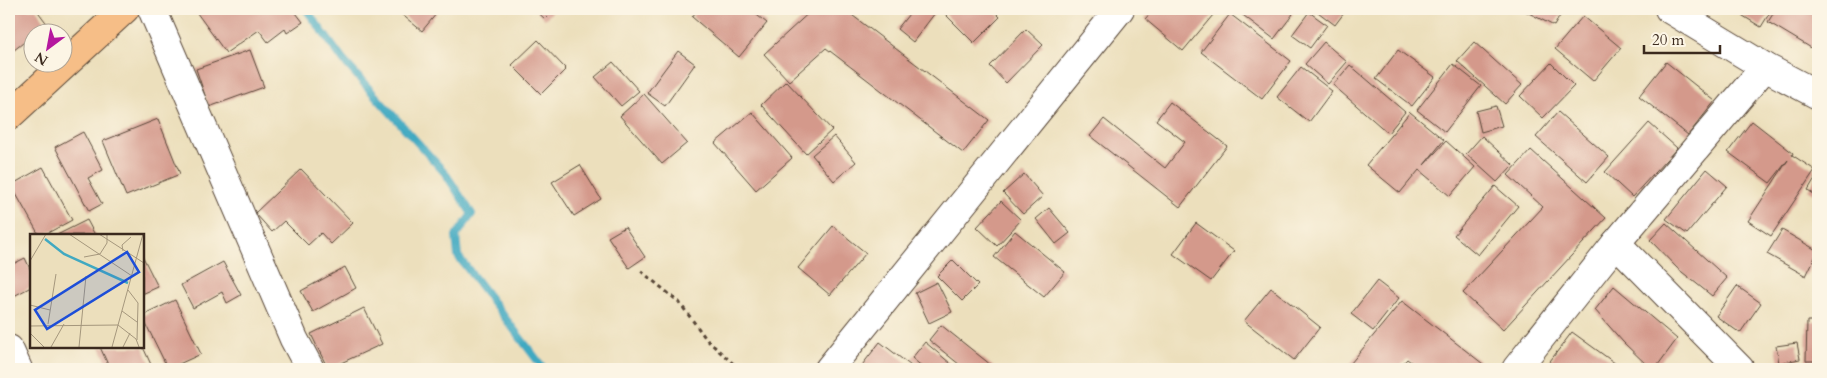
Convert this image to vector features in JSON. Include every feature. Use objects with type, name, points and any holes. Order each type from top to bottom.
[{"type":"highway","points":[[9,116],[125,9]]},
{"type":"street","points":[[152,9],[294,339],[310,369]]},
{"type":"street","points":[[829,369],[1120,9]]},
{"type":"street","points":[[1669,9],[1765,68],[1818,95]]},
{"type":"street","points":[[1516,369],[1616,244],[1765,68]]},
{"type":"street","points":[[1616,244],[1740,369]]},
{"type":"street","points":[[9,350],[18,369]]},
{"type":"path","points":[[641,271],[679,302],[707,340],[738,369]]},
{"type":"building","points":[[9,9],[36,9],[46,22],[22,22],[22,44],[9,54]]},
{"type":"building","points":[[194,9],[293,9],[303,22],[287,33],[285,29],[268,42],[259,30],[226,53]]},
{"type":"building","points":[[404,9],[432,9],[437,13],[422,31],[400,13]]},
{"type":"building","points":[[534,9],[555,9],[545,19]]},
{"type":"building","points":[[698,9],[749,9],[767,23],[739,57],[692,17]]},
{"type":"building","points":[[813,9],[844,9],[989,120],[963,153],[826,48],[789,81],[764,54]]},
{"type":"building","points":[[913,9],[930,9],[935,13],[913,42],[897,29]]},
{"type":"building","points":[[950,9],[992,9],[1000,17],[974,43],[945,14]]},
{"type":"building","points":[[1154,9],[1218,9],[1183,51],[1145,19]]},
{"type":"building","points":[[1235,9],[1286,9],[1293,14],[1274,39]]},
{"type":"building","points":[[1314,9],[1347,9],[1335,25]]},
{"type":"building","points":[[1521,9],[1564,9],[1554,26]]},
{"type":"building","points":[[1737,9],[1772,9],[1761,27],[1735,11]]},
{"type":"building","points":[[1776,9],[1818,9],[1818,52],[1768,22]]},
{"type":"building","points":[[1309,12],[1327,25],[1310,48],[1292,35]]},
{"type":"building","points":[[1230,14],[1291,61],[1262,99],[1201,52]]},
{"type":"building","points":[[1583,16],[1621,48],[1593,81],[1555,49]]},
{"type":"building","points":[[1026,29],[1043,45],[1006,83],[990,66]]},
{"type":"building","points":[[538,40],[566,69],[541,94],[512,65]]},
{"type":"building","points":[[1324,42],[1347,62],[1328,84],[1305,64]]},
{"type":"building","points":[[1474,42],[1522,85],[1505,104],[1457,61]]},
{"type":"building","points":[[250,50],[264,87],[209,107],[196,69]]},
{"type":"building","points":[[1398,50],[1435,77],[1412,106],[1376,79]]},
{"type":"building","points":[[678,51],[695,64],[665,106],[647,93]]},
{"type":"building","points":[[613,62],[639,91],[621,106],[595,77]]},
{"type":"building","points":[[1666,62],[1715,101],[1688,135],[1639,96]]},
{"type":"building","points":[[1551,63],[1574,86],[1543,118],[1520,96]]},
{"type":"building","points":[[1453,64],[1481,86],[1445,132],[1417,110]]},
{"type":"building","points":[[1350,65],[1405,112],[1388,133],[1333,85]]},
{"type":"building","points":[[1301,67],[1332,91],[1309,122],[1277,97]]},
{"type":"building","points":[[786,81],[832,130],[806,154],[761,105]]},
{"type":"building","points":[[644,94],[687,143],[662,164],[620,116]]},
{"type":"building","points":[[1170,102],[1227,146],[1180,207],[1090,136],[1104,119],[1165,168],[1185,142],[1156,120]]},
{"type":"building","points":[[1496,106],[1502,126],[1481,132],[1476,111]]},
{"type":"building","points":[[752,112],[792,158],[756,190],[715,143]]},
{"type":"building","points":[[1410,112],[1444,140],[1424,165],[1446,141],[1475,167],[1450,196],[1419,170],[1400,193],[1366,165]]},
{"type":"building","points":[[1558,112],[1609,157],[1587,182],[1536,137]]},
{"type":"building","points":[[158,119],[180,174],[126,196],[103,141]]},
{"type":"building","points":[[1752,121],[1793,153],[1792,155],[1815,170],[1771,236],[1748,221],[1788,160],[1770,183],[1728,152]]},
{"type":"building","points":[[1649,123],[1677,148],[1632,197],[1605,172]]},
{"type":"building","points":[[83,132],[103,170],[88,178],[102,204],[89,211],[55,147]]},
{"type":"building","points":[[834,136],[856,162],[834,181],[812,155]]},
{"type":"building","points":[[1482,136],[1513,165],[1497,182],[1466,154]]},
{"type":"building","points":[[1531,150],[1606,218],[1503,330],[1463,293],[1543,207],[1508,175]]},
{"type":"building","points":[[580,165],[601,199],[574,216],[552,182]]},
{"type":"building","points":[[43,167],[72,220],[46,234],[38,234],[11,185]]},
{"type":"building","points":[[301,169],[353,223],[331,244],[321,233],[308,245],[284,221],[272,232],[255,213]]},
{"type":"building","points":[[1707,169],[1727,186],[1687,234],[1666,219]]},
{"type":"building","points":[[1818,173],[1818,197],[1808,190]]},
{"type":"building","points":[[1024,174],[1043,196],[1023,214],[1003,193]]},
{"type":"building","points":[[1495,186],[1518,206],[1478,255],[1454,235]]},
{"type":"building","points":[[1001,201],[1021,220],[997,246],[977,227]]},
{"type":"building","points":[[1049,208],[1070,233],[1056,244],[1036,219]]},
{"type":"building","points":[[87,220],[94,234],[59,234]]},
{"type":"building","points":[[1196,223],[1234,251],[1211,281],[1173,254]]},
{"type":"building","points":[[1666,223],[1727,278],[1712,296],[1677,268],[1650,240]]},
{"type":"building","points":[[833,226],[866,253],[830,295],[798,268]]},
{"type":"building","points":[[625,227],[645,257],[629,268],[608,237]]},
{"type":"building","points":[[1782,230],[1818,251],[1806,276],[1767,254]]},
{"type":"building","points":[[1015,231],[1065,272],[1044,297],[994,257]]},
{"type":"building","points":[[25,258],[30,269],[30,288],[12,297],[9,291],[9,266]]},
{"type":"building","points":[[144,259],[158,287],[144,293]]},
{"type":"building","points":[[953,260],[978,285],[962,301],[937,276]]},
{"type":"building","points":[[223,262],[241,295],[227,303],[222,292],[193,308],[181,285]]},
{"type":"building","points":[[345,267],[356,288],[313,312],[301,291]]},
{"type":"building","points":[[1377,281],[1399,298],[1373,331],[1351,314]]},
{"type":"building","points":[[937,282],[952,312],[929,323],[915,293]]},
{"type":"building","points":[[1614,286],[1677,339],[1655,369],[1651,369],[1623,342],[1595,310]]},
{"type":"building","points":[[1737,286],[1761,303],[1740,333],[1716,316]]},
{"type":"building","points":[[1271,288],[1320,327],[1294,360],[1244,321]]},
{"type":"building","points":[[175,300],[201,354],[168,369],[144,320],[144,315]]},
{"type":"building","points":[[1402,301],[1487,367],[1485,369],[1420,369],[1407,359],[1398,369],[1346,369]]},
{"type":"building","points":[[364,308],[382,344],[328,369],[311,334]]},
{"type":"building","points":[[1807,321],[1818,321],[1818,361],[1806,361]]},
{"type":"building","points":[[941,325],[996,369],[965,369],[929,340]]},
{"type":"building","points":[[1572,332],[1623,369],[1544,369]]},
{"type":"building","points":[[880,342],[915,369],[859,369]]},
{"type":"building","points":[[925,342],[957,369],[925,369],[912,358]]},
{"type":"building","points":[[1797,343],[1800,359],[1779,363],[1776,346]]},
{"type":"building","points":[[100,348],[143,348],[153,369],[110,369]]},
{"type":"waterway","points":[[306,9],[343,60],[445,173],[472,214],[456,236],[458,256],[544,369]]}]
